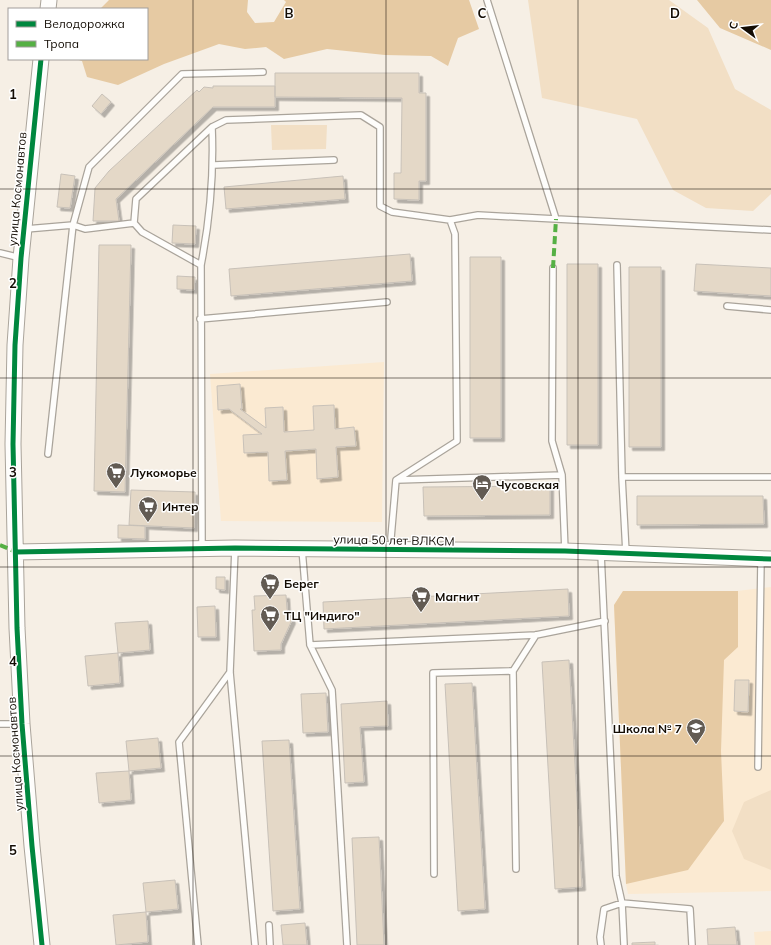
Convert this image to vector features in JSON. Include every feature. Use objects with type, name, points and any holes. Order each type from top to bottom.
[{"type":"street","name":"улица Космонавтов","points":[[41,60],[23,229],[15,345],[14,436],[16,552],[22,724],[42,945]]},
{"type":"street","name":"улица 50 лет ВЛКСМ","points":[[16,552],[302,548],[565,551],[601,554],[766,559]]},
{"type":"lane","points":[[486,0],[556,219]]},
{"type":"lane","points":[[48,454],[73,225],[89,167],[182,74],[263,72]]},
{"type":"lane","points":[[201,265],[142,232],[134,223],[136,199],[212,127],[226,120],[361,115],[380,127],[380,206],[392,212],[450,220],[478,215],[771,230]]},
{"type":"lane","points":[[202,549],[201,265],[208,226],[214,165],[212,127]]},
{"type":"lane","points":[[214,165],[334,160]]},
{"type":"lane","points":[[396,480],[457,441],[456,255],[455,234],[450,220]]},
{"type":"lane","points":[[23,229],[73,225],[85,229],[134,223]]},
{"type":"lane","points":[[0,252],[21,258]]},
{"type":"lane","points":[[617,265],[622,477],[626,554]]},
{"type":"lane","points":[[553,268],[552,441],[562,475],[565,551]]},
{"type":"lane","points":[[200,319],[387,302]]},
{"type":"lane","points":[[727,306],[771,310]]},
{"type":"lane","points":[[396,480],[562,475]]},
{"type":"lane","points":[[622,477],[771,477]]},
{"type":"lane","points":[[394,550],[391,538],[396,480]]},
{"type":"lane","points":[[235,548],[230,672],[255,945]]},
{"type":"lane","points":[[302,548],[310,645],[332,690],[347,945]]},
{"type":"lane","points":[[601,554],[616,876],[622,903],[624,945]]},
{"type":"lane","points":[[758,767],[766,559]]},
{"type":"lane","points":[[310,645],[536,635],[604,621]]},
{"type":"lane","points":[[516,869],[513,671],[536,635]]},
{"type":"lane","points":[[434,874],[433,673],[513,671]]},
{"type":"lane","points":[[198,945],[179,742],[230,672]]},
{"type":"lane","points":[[0,724],[22,724]]},
{"type":"lane","points":[[601,945],[600,937],[604,909],[622,903],[690,909],[692,945]]},
{"type":"lane","points":[[269,925],[270,945]]},
{"type":"shaded area","points":[[109,0],[248,0],[247,12],[255,23],[274,22],[286,2],[284,0],[469,0],[479,29],[458,38],[448,66],[431,56],[385,55],[327,49],[284,59],[266,47],[245,49],[219,44],[164,64],[118,85],[87,77],[82,61],[78,60],[148,60],[148,8],[101,8]]},
{"type":"shaded area","points":[[528,0],[669,0],[708,28],[735,89],[771,110],[771,194],[753,211],[706,208],[673,190],[637,119],[542,98]]},
{"type":"shaded area","points":[[697,0],[771,0],[771,50],[720,28]]},
{"type":"shaded area","points":[[271,125],[327,125],[326,149],[272,150]]},
{"type":"shaded area","points":[[384,362],[382,522],[221,521],[210,374]]},
{"type":"shaded area","name":"Школа № 7","points":[[771,587],[771,891],[628,894],[626,884],[614,605],[623,591],[737,591]]},
{"type":"shaded area","name":"Школа № 7","points":[[623,591],[738,591],[738,647],[724,660],[721,751],[724,821],[688,870],[626,884],[614,605]]},
{"type":"shaded area","points":[[771,790],[771,870],[744,859],[732,831],[744,802]]},
{"type":"shaded area","points":[[771,931],[771,945],[755,945],[754,932]]},
{"type":"building","points":[[275,73],[419,73],[419,93],[426,93],[426,181],[419,181],[419,200],[394,199],[394,173],[401,173],[402,98],[275,97]]},
{"type":"building","points":[[213,86],[275,86],[275,107],[213,107],[116,199],[119,221],[93,221],[95,188],[109,171],[197,90],[199,92],[204,87],[213,88]]},
{"type":"building","points":[[102,94],[111,102],[101,114],[92,106]]},
{"type":"building","points":[[61,174],[75,176],[70,208],[57,207]]},
{"type":"building","points":[[343,176],[345,199],[226,209],[224,187]]},
{"type":"building","points":[[173,225],[196,226],[195,244],[172,243]]},
{"type":"building","points":[[99,245],[131,245],[125,492],[94,491]]},
{"type":"building","points":[[410,254],[412,281],[231,296],[229,269]]},
{"type":"building","points":[[470,257],[501,257],[501,438],[470,438]]},
{"type":"building","points":[[567,264],[598,264],[598,445],[567,445]]},
{"type":"building","points":[[696,264],[771,268],[771,296],[694,291]]},
{"type":"building","points":[[629,267],[661,267],[661,447],[629,447]]},
{"type":"building","points":[[177,276],[195,277],[194,290],[177,289]]},
{"type":"building","points":[[240,384],[242,409],[240,409],[266,428],[265,408],[283,407],[284,432],[314,430],[313,406],[334,405],[335,429],[354,427],[356,446],[336,447],[338,477],[317,479],[316,449],[285,451],[287,480],[269,481],[268,452],[244,453],[243,435],[262,434],[229,409],[218,410],[217,386]]},
{"type":"building","points":[[550,486],[550,515],[424,516],[423,487]]},
{"type":"building","points":[[131,490],[195,492],[194,528],[129,525]]},
{"type":"building","points":[[637,496],[763,496],[764,524],[637,525]]},
{"type":"building","points":[[118,525],[145,526],[145,539],[118,538]]},
{"type":"building","points":[[216,577],[225,577],[225,590],[216,589]]},
{"type":"building","points":[[568,589],[569,616],[324,629],[323,602]]},
{"type":"building","name":"ТЦ \"Индиго\"","points":[[286,595],[287,609],[292,620],[281,644],[281,650],[254,651],[252,610],[255,610],[254,596]]},
{"type":"building","points":[[215,606],[216,637],[198,637],[197,607]]},
{"type":"building","points":[[148,621],[150,650],[118,653],[115,623]]},
{"type":"building","points":[[118,653],[120,683],[88,686],[85,656]]},
{"type":"building","points":[[569,660],[582,887],[555,889],[542,662]]},
{"type":"building","points":[[735,680],[749,680],[748,712],[734,711]]},
{"type":"building","points":[[472,683],[485,909],[458,911],[445,684]]},
{"type":"building","points":[[326,693],[328,732],[303,733],[301,694]]},
{"type":"building","points":[[387,701],[388,726],[360,727],[364,782],[345,783],[341,704]]},
{"type":"building","points":[[158,738],[161,768],[129,771],[126,741]]},
{"type":"building","points":[[289,740],[300,909],[273,911],[262,741]]},
{"type":"building","points":[[129,771],[131,800],[99,803],[96,773]]},
{"type":"building","points":[[379,837],[384,945],[357,945],[352,838]]},
{"type":"building","points":[[175,880],[178,909],[146,912],[143,883]]},
{"type":"building","points":[[146,912],[148,942],[116,945],[113,915]]},
{"type":"building","points":[[305,923],[307,945],[283,945],[281,925]]},
{"type":"building","points":[[735,927],[737,945],[708,945],[707,929]]},
{"type":"building","points":[[655,942],[655,945],[632,945],[632,943]]},
{"type":"marked path","points":[[553,268],[556,219]]},
{"type":"marked path","points":[[0,545],[16,552]]},
{"type":"cycle path","points":[[41,60],[21,258],[15,345],[13,444],[17,628],[22,724],[42,945]]},
{"type":"cycle path","points":[[16,552],[235,548],[565,551],[771,559]]},
{"type":"place","name":"Лукоморье","points":[[116,489]]},
{"type":"place","name":"Чусовская","points":[[482,501]]},
{"type":"place","name":"Интер","points":[[148,523]]},
{"type":"place","name":"Берег","points":[[270,600]]},
{"type":"place","name":"Магнит","points":[[421,613]]},
{"type":"place","name":"ТЦ \"Индиго\"","points":[[270,632]]},
{"type":"place","name":"Школа № 7","points":[[696,745]]}]
